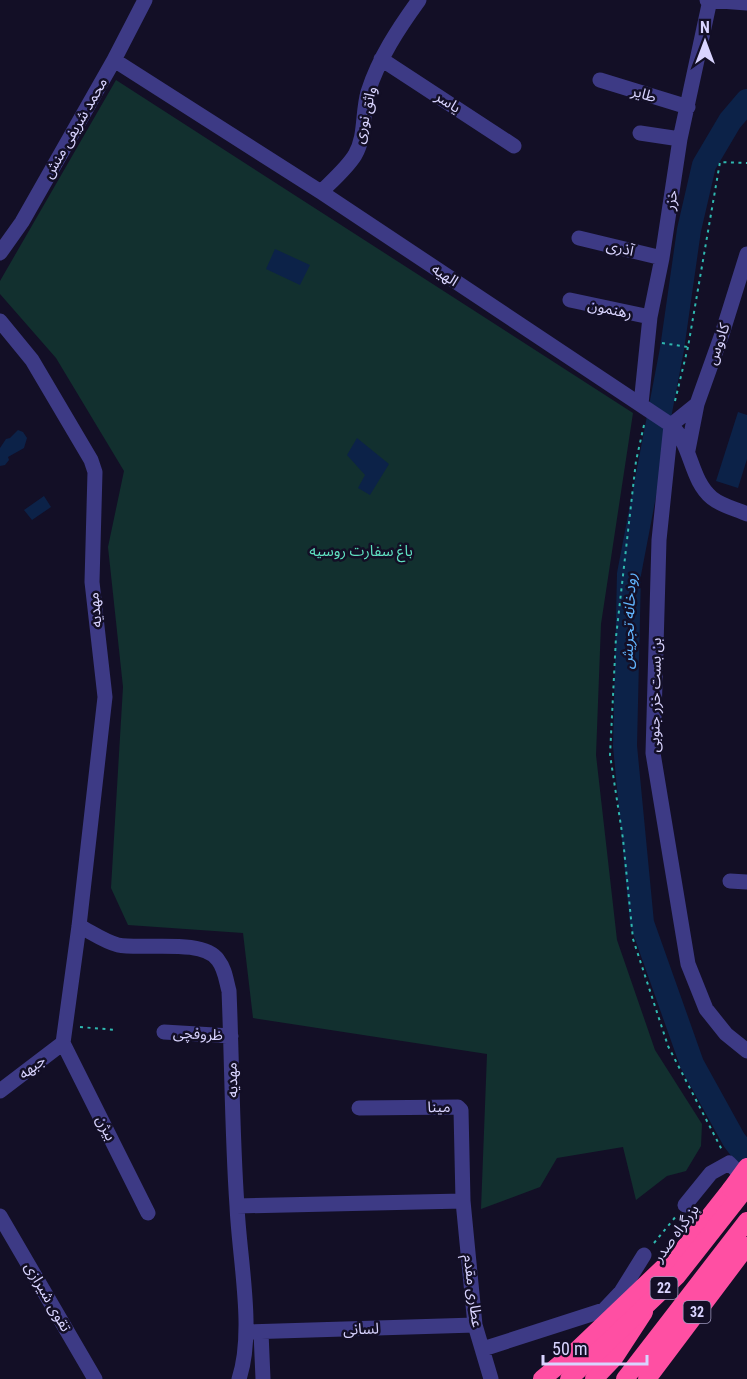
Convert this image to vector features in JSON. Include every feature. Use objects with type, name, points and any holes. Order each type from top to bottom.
[{"type":"highway","name":"بزرگراه صدر","points":[[594,1379],[614,1358],[686,1246],[742,1186],[738,1165]]},
{"type":"highway","name":"22","points":[[570,1379],[676,1276],[742,1186]]},
{"type":"highway","name":"22","points":[[626,1379],[747,1221]]},
{"type":"highway","points":[[542,1379],[577,1350],[686,1246]]},
{"type":"highway","name":"32","points":[[647,1379],[747,1246]]},
{"type":"street","name":"محمد شریفی منش","points":[[0,253],[22,222],[114,60],[145,0]]},
{"type":"street","name":"واثق نوری","points":[[321,192],[355,156],[362,137],[364,107],[381,59],[400,25],[418,0]]},
{"type":"street","points":[[709,0],[747,3]]},
{"type":"street","name":"خزر","points":[[643,405],[650,317],[662,258],[680,139],[709,0]]},
{"type":"street","name":"یاسر","points":[[381,59],[514,146]]},
{"type":"street","name":"الهیه","points":[[114,60],[321,192],[672,424],[682,438],[703,489],[714,500],[747,514]]},
{"type":"street","name":"طایر","points":[[600,80],[688,107]]},
{"type":"street","points":[[640,133],[680,139]]},
{"type":"street","name":"آذری","points":[[579,238],[662,258]]},
{"type":"street","name":"کادوس","points":[[687,450],[697,404],[743,280],[747,254]]},
{"type":"street","name":"رهنمون","points":[[570,300],[650,317]]},
{"type":"street","name":"مهدیه","points":[[0,321],[33,360],[96,472],[92,582],[105,697],[80,926],[63,1043]]},
{"type":"street","points":[[672,424],[697,404]]},
{"type":"street","name":"بن بست خزر جنوبی","points":[[672,424],[659,540],[653,753],[688,964],[706,1009],[726,1034],[747,1051]]},
{"type":"street","points":[[730,881],[747,882]]},
{"type":"street","name":"مهدیه","points":[[80,926],[117,945],[196,949],[208,952],[217,957],[224,970],[229,991],[237,1206],[254,1332]]},
{"type":"street","name":"ظروفچی","points":[[164,1032],[231,1036]]},
{"type":"street","name":"جبهه","points":[[0,1091],[63,1043]]},
{"type":"street","name":"بیژن","points":[[63,1043],[148,1213]]},
{"type":"street","name":"مینا","points":[[359,1108],[458,1107],[461,1110],[463,1202]]},
{"type":"street","points":[[685,1205],[711,1173],[738,1165]]},
{"type":"street","points":[[237,1206],[463,1202]]},
{"type":"street","name":"عطاری مقدم","points":[[463,1202],[475,1325],[491,1379]]},
{"type":"street","name":"تقوی شیرازی","points":[[0,1216],[95,1379]]},
{"type":"street","points":[[483,1349],[604,1310],[621,1293],[644,1255]]},
{"type":"street","name":"لسانی","points":[[254,1332],[475,1325]]},
{"type":"street","points":[[239,1379],[254,1332]]},
{"type":"street","points":[[254,1332],[263,1379]]},
{"type":"path","points":[[675,401],[688,347],[720,162],[747,163]]},
{"type":"path","points":[[669,344],[688,347]]},
{"type":"path","points":[[643,405],[616,637],[610,755],[623,839],[633,939],[668,1046],[738,1165]]},
{"type":"path","points":[[67,1025],[116,1030]]},
{"type":"path","points":[[644,1255],[685,1205]]},
{"type":"green space","name":"باغ سفارت روسیه","points":[[116,80],[633,413],[601,624],[596,755],[617,940],[655,1050],[702,1124],[701,1146],[686,1171],[667,1176],[636,1200],[623,1147],[557,1158],[540,1187],[481,1209],[487,1054],[253,1018],[243,933],[128,925],[111,888],[123,687],[108,547],[124,471],[56,358],[0,294],[0,281]]},
{"type":"water","points":[[275,249],[310,265],[300,285],[266,269]]},
{"type":"water","points":[[738,412],[747,415],[747,459],[738,488],[716,481]]},
{"type":"water","points":[[18,430],[23,432],[27,438],[24,448],[8,457],[9,460],[5,465],[0,466],[0,448],[6,439]]},
{"type":"water","points":[[357,438],[389,464],[370,495],[358,488],[365,475],[347,455]]},
{"type":"water","points":[[44,496],[51,507],[32,520],[24,510]]},
{"type":"waterway","name":"رودخانه تجریش","points":[[747,101],[730,121],[704,165],[689,230],[672,349],[629,574],[625,746],[642,923],[692,1064],[734,1140],[747,1157]]}]
